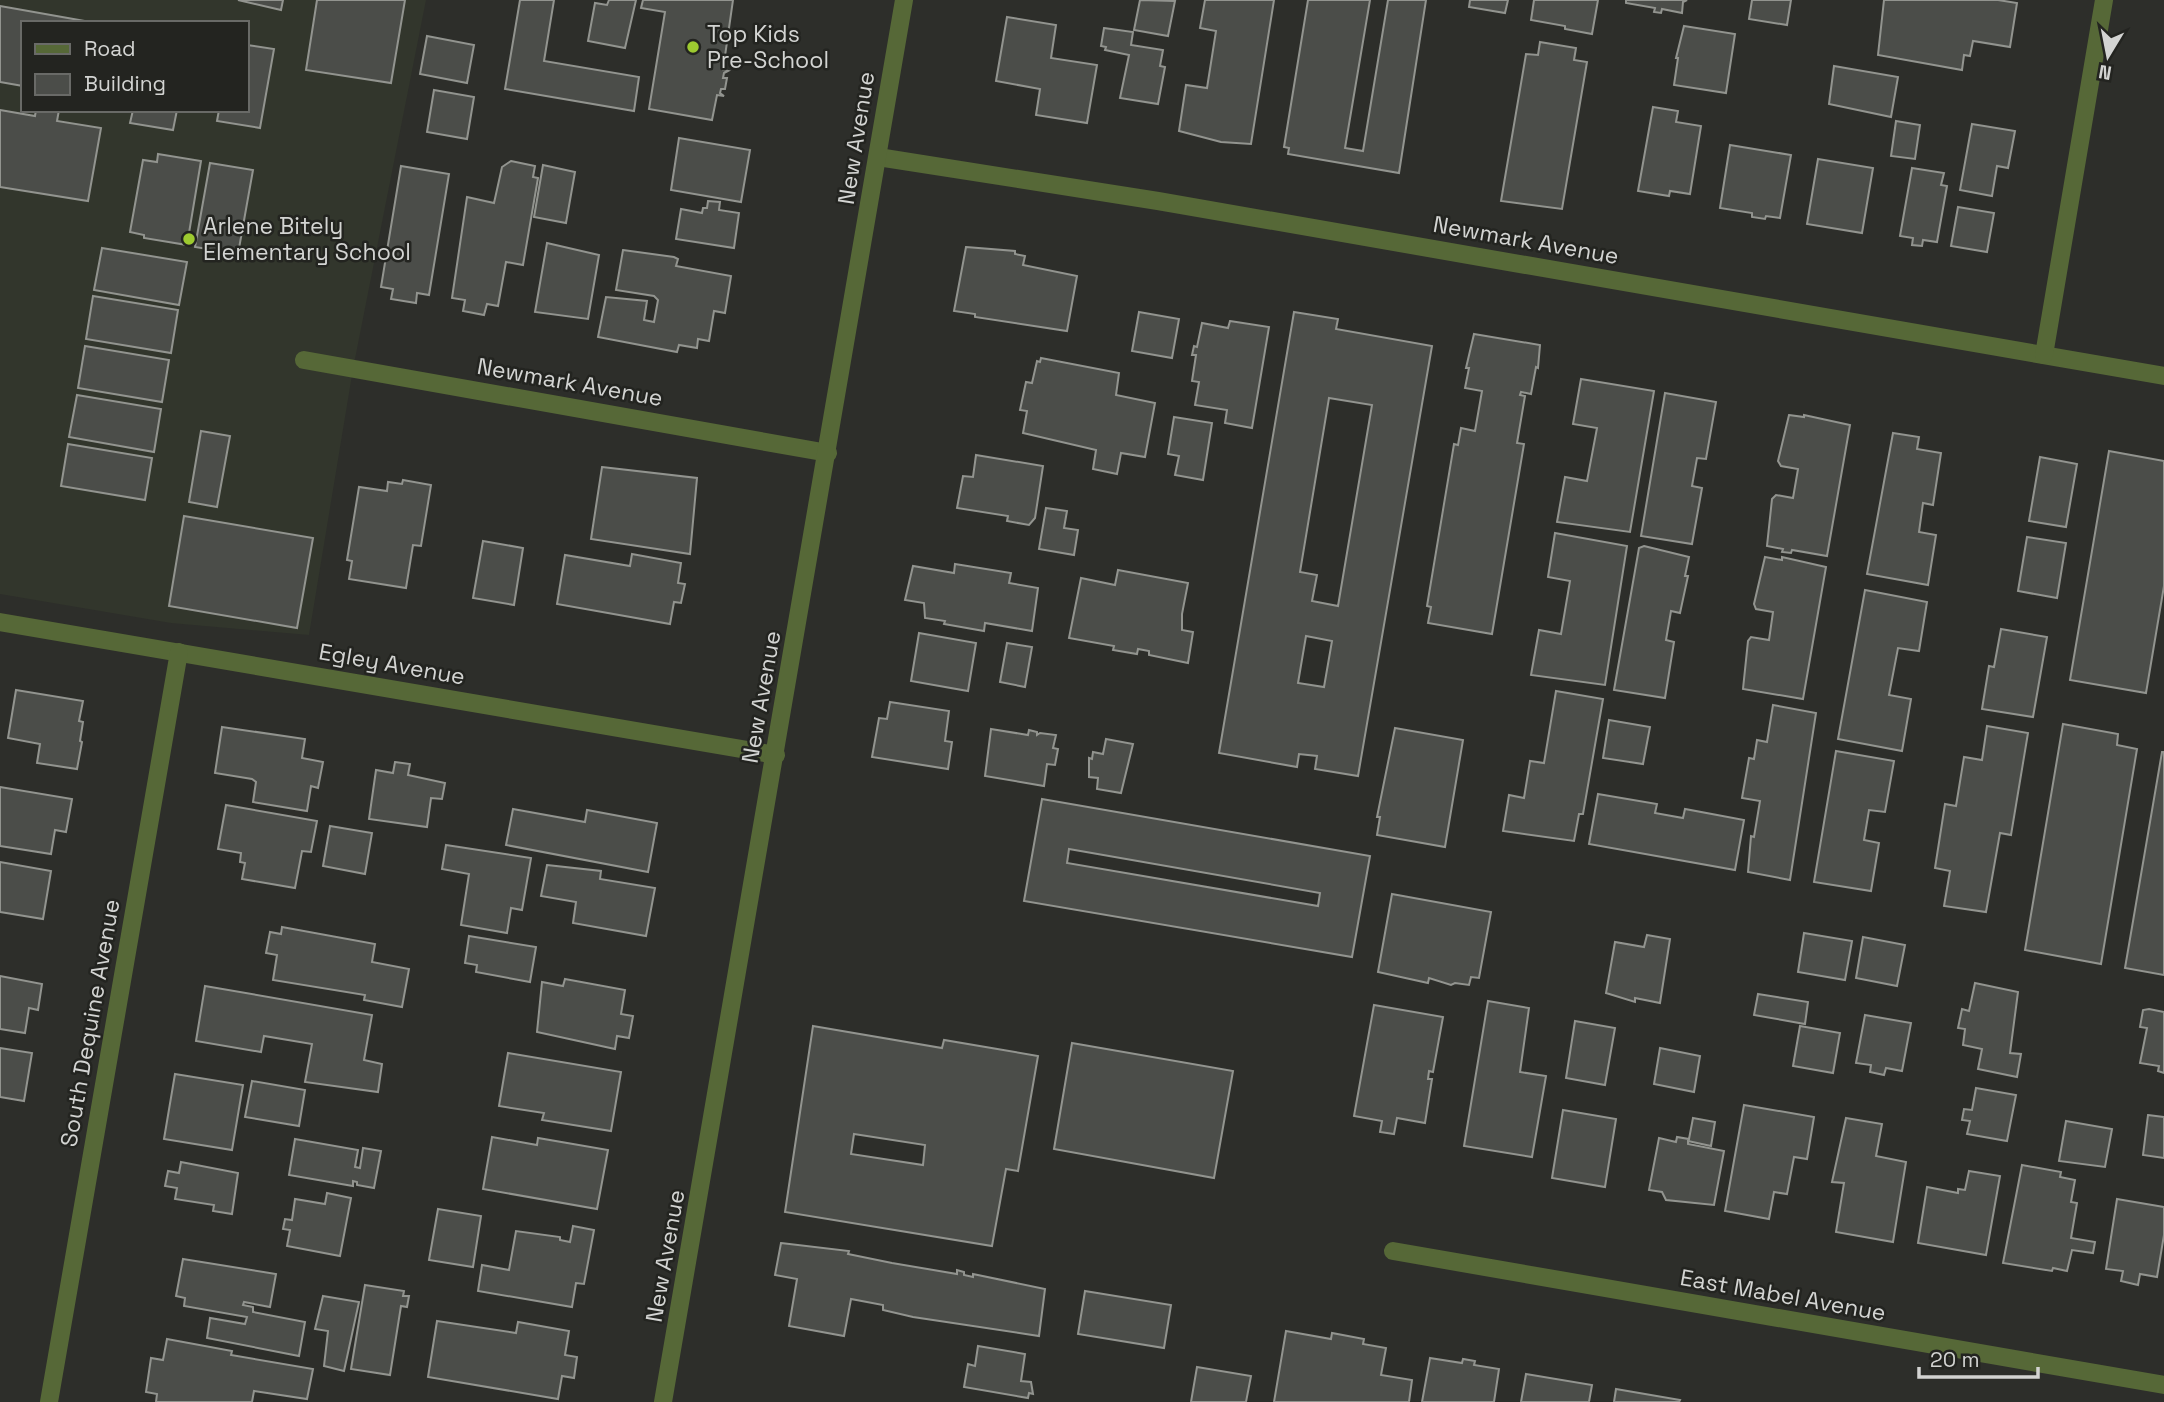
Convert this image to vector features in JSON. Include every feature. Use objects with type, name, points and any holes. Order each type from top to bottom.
[{"type":"street","name":"New Avenue","points":[[663,1402],[904,0]]},
{"type":"street","points":[[2044,355],[2104,0]]},
{"type":"street","name":"Newmark Avenue","points":[[878,157],[1158,201],[2164,376]]},
{"type":"street","name":"Newmark Avenue","points":[[304,360],[828,453]]},
{"type":"street","name":"Egley Avenue","points":[[0,622],[776,755]]},
{"type":"street","name":"South Dequine Avenue","points":[[49,1402],[179,652]]},
{"type":"street","name":"East Mabel Avenue","points":[[1393,1251],[2164,1385]]},
{"type":"shaded area","name":"Arlene Bitely Elementary School","points":[[0,0],[426,0],[353,369],[309,635],[171,623],[0,594]]},
{"type":"building","points":[[238,0],[283,0],[281,10]]},
{"type":"building","points":[[317,0],[405,0],[391,83],[306,70]]},
{"type":"building","name":"Top Kids Pre-School","points":[[520,0],[554,0],[544,61],[639,77],[634,111],[505,89]]},
{"type":"building","points":[[609,0],[636,0],[625,48],[588,41],[595,3],[607,5]]},
{"type":"building","name":"Top Kids Pre-School","points":[[643,0],[733,0],[723,70],[728,71],[723,78],[727,78],[725,89],[721,89],[720,93],[724,96],[717,95],[712,120],[649,109],[665,12],[641,8]]},
{"type":"building","points":[[1140,0],[1175,1],[1168,36],[1134,30]]},
{"type":"building","points":[[1205,0],[1274,0],[1251,144],[1221,142],[1179,131],[1186,85],[1207,88],[1216,31],[1200,28]]},
{"type":"building","points":[[1308,0],[1370,0],[1345,148],[1363,151],[1388,0],[1426,0],[1399,173],[1288,154],[1289,148],[1284,147]]},
{"type":"building","points":[[1470,0],[1508,0],[1505,13],[1469,7]]},
{"type":"building","points":[[1534,0],[1598,0],[1592,34],[1531,20]]},
{"type":"building","points":[[1626,0],[1687,0],[1683,2],[1682,13],[1662,9],[1661,13],[1654,12],[1655,8],[1626,3]]},
{"type":"building","points":[[1752,0],[1791,0],[1787,25],[1749,19]]},
{"type":"building","points":[[1884,0],[1998,0],[2017,3],[2010,47],[1973,41],[1970,56],[1964,55],[1962,70],[1878,55]]},
{"type":"building","points":[[0,6],[85,21],[21,21],[21,86],[0,82]]},
{"type":"building","points":[[1007,17],[1056,25],[1051,58],[1097,65],[1087,123],[1036,115],[1040,89],[996,81]]},
{"type":"building","points":[[1684,26],[1735,34],[1726,93],[1674,85],[1676,58]]},
{"type":"building","points":[[1104,28],[1133,32],[1131,45],[1163,50],[1160,66],[1165,67],[1158,104],[1120,98],[1129,55],[1105,50],[1106,47],[1101,46]]},
{"type":"building","points":[[427,36],[474,45],[467,83],[420,74]]},
{"type":"building","points":[[1540,42],[1576,48],[1574,60],[1587,62],[1562,209],[1501,201],[1526,54],[1538,55]]},
{"type":"building","points":[[248,45],[274,49],[260,128],[217,121],[219,112],[248,112]]},
{"type":"building","points":[[1834,66],[1898,77],[1891,117],[1829,104]]},
{"type":"building","points":[[434,90],[474,97],[467,139],[427,132]]},
{"type":"building","points":[[1653,107],[1678,111],[1676,122],[1701,126],[1690,194],[1670,191],[1669,196],[1638,191]]},
{"type":"building","points":[[0,110],[35,116],[36,112],[59,112],[57,121],[101,128],[88,201],[0,187]]},
{"type":"building","points":[[133,112],[177,112],[173,130],[130,123]]},
{"type":"building","points":[[1896,121],[1920,125],[1915,159],[1891,156]]},
{"type":"building","points":[[1972,124],[2015,131],[2008,168],[1997,166],[1992,196],[1960,190]]},
{"type":"building","points":[[679,138],[750,150],[741,202],[671,190]]},
{"type":"building","points":[[1730,145],[1791,155],[1780,218],[1752,217],[1752,213],[1720,208]]},
{"type":"building","points":[[158,154],[201,161],[187,245],[144,238],[144,235],[130,232],[143,160],[157,162]]},
{"type":"building","points":[[1818,159],[1873,168],[1862,233],[1807,224]]},
{"type":"building","points":[[511,161],[535,166],[533,177],[538,178],[523,265],[506,262],[498,306],[487,304],[484,315],[463,311],[465,300],[452,298],[467,197],[494,203],[502,167]]},
{"type":"building","points":[[210,163],[253,170],[238,254],[195,247]]},
{"type":"building","points":[[543,165],[575,172],[566,223],[534,217]]},
{"type":"building","points":[[401,166],[449,174],[429,295],[417,293],[416,303],[391,299],[393,289],[381,287]]},
{"type":"building","points":[[1912,168],[1944,173],[1941,185],[1947,186],[1937,242],[1923,240],[1922,246],[1912,245],[1913,238],[1900,236]]},
{"type":"building","points":[[708,201],[720,202],[719,210],[739,213],[734,248],[676,239],[681,209],[702,213],[703,208],[707,208]]},
{"type":"building","points":[[1958,207],[1994,213],[1987,252],[1951,246]]},
{"type":"building","points":[[547,243],[599,255],[588,319],[535,312]]},
{"type":"building","points":[[966,247],[1015,251],[1015,254],[1025,256],[1023,265],[1077,276],[1067,331],[975,317],[975,314],[954,311]]},
{"type":"building","points":[[102,248],[187,262],[179,305],[94,290]]},
{"type":"building","points":[[623,250],[674,257],[678,259],[676,266],[731,276],[725,313],[714,311],[709,341],[698,339],[697,348],[679,345],[677,352],[598,337],[606,297],[647,301],[644,320],[654,322],[658,300],[654,296],[616,290]]},
{"type":"building","points":[[93,296],[178,310],[171,353],[86,339]]},
{"type":"building","points":[[1139,312],[1179,319],[1172,358],[1132,351]]},
{"type":"building","points":[[1294,312],[1338,319],[1336,329],[1432,346],[1358,776],[1315,769],[1317,756],[1299,754],[1297,767],[1219,753]],"holes":[[[1329,398],[1372,405],[1338,606],[1312,601],[1317,575],[1300,572]],[[1306,636],[1332,641],[1324,687],[1298,683]]]},
{"type":"building","points":[[1230,321],[1269,327],[1252,428],[1225,423],[1227,410],[1195,405],[1199,382],[1192,381],[1196,355],[1192,355],[1194,346],[1197,347],[1202,323],[1228,328]]},
{"type":"building","points":[[1474,334],[1540,345],[1538,368],[1536,367],[1531,394],[1521,392],[1520,395],[1525,396],[1517,443],[1524,444],[1492,634],[1428,623],[1431,607],[1427,606],[1454,444],[1458,445],[1461,428],[1475,431],[1482,391],[1465,388],[1469,368],[1466,368]]},
{"type":"building","points":[[85,346],[169,360],[162,402],[78,388]]},
{"type":"building","points":[[1041,358],[1119,373],[1116,395],[1155,403],[1145,457],[1121,453],[1117,474],[1093,469],[1096,450],[1023,433],[1027,411],[1020,410],[1026,382],[1032,383],[1037,361],[1040,362]]},
{"type":"building","points":[[1581,379],[1654,391],[1630,532],[1557,522],[1565,477],[1587,481],[1597,428],[1573,424]]},
{"type":"building","points":[[1665,393],[1716,402],[1706,459],[1697,458],[1692,486],[1702,488],[1692,544],[1641,536]]},
{"type":"building","points":[[77,395],[161,409],[154,452],[69,437]]},
{"type":"building","points":[[1789,415],[1804,415],[1850,425],[1827,556],[1792,550],[1791,553],[1782,552],[1783,549],[1767,546],[1772,499],[1776,495],[1793,498],[1798,469],[1781,466],[1778,461]]},
{"type":"building","points":[[1174,417],[1212,423],[1203,480],[1175,475],[1179,456],[1168,454]]},
{"type":"building","points":[[201,431],[230,436],[217,507],[189,502]]},
{"type":"building","points":[[1893,433],[1919,437],[1917,449],[1941,453],[1933,505],[1923,503],[1919,532],[1936,535],[1928,585],[1867,574]]},
{"type":"building","points":[[68,444],[152,458],[145,500],[61,486]]},
{"type":"building","points":[[2109,451],[2164,461],[2164,586],[2146,693],[2070,680]]},
{"type":"building","points":[[976,455],[1043,466],[1035,518],[1029,525],[1007,521],[1008,516],[957,508],[963,476],[973,477]]},
{"type":"building","points":[[2040,457],[2077,464],[2066,527],[2029,521]]},
{"type":"building","points":[[602,467],[697,478],[690,554],[591,539]]},
{"type":"building","points":[[403,480],[431,485],[421,546],[413,545],[406,588],[349,579],[352,561],[347,560],[359,487],[387,491],[388,482],[402,484]]},
{"type":"building","points":[[1046,508],[1067,511],[1064,528],[1078,530],[1074,555],[1039,549]]},
{"type":"building","points":[[184,516],[313,538],[297,628],[169,606]]},
{"type":"building","points":[[1555,533],[1627,546],[1605,685],[1531,675],[1539,630],[1561,634],[1570,581],[1548,577]]},
{"type":"building","points":[[2027,537],[2066,543],[2057,598],[2018,591]]},
{"type":"building","points":[[483,541],[523,548],[514,605],[473,598]]},
{"type":"building","points":[[1644,546],[1689,557],[1680,613],[1671,611],[1666,640],[1674,642],[1665,698],[1614,690],[1639,548]]},
{"type":"building","points":[[632,554],[681,563],[678,583],[685,584],[681,603],[674,602],[670,624],[557,604],[565,555],[630,566]]},
{"type":"building","points":[[1765,557],[1782,560],[1782,557],[1826,567],[1803,699],[1743,689],[1748,641],[1751,637],[1769,640],[1773,612],[1756,609],[1754,604]]},
{"type":"building","points":[[955,564],[1011,573],[1009,583],[1038,588],[1032,631],[985,623],[984,631],[944,624],[945,621],[925,618],[924,603],[905,600],[913,566],[954,573]]},
{"type":"building","points":[[1118,570],[1188,583],[1182,630],[1193,632],[1188,663],[1149,655],[1149,651],[1138,649],[1137,654],[1113,650],[1114,646],[1069,638],[1081,578],[1115,585]]},
{"type":"building","points":[[1865,590],[1927,602],[1919,651],[1898,648],[1889,695],[1911,699],[1902,751],[1838,739]]},
{"type":"building","points":[[2001,629],[2047,637],[2033,717],[1982,709],[1989,666],[1994,667]]},
{"type":"building","points":[[919,633],[976,643],[968,691],[911,681]]},
{"type":"building","points":[[1007,643],[1032,647],[1025,687],[1000,682]]},
{"type":"building","points":[[16,690],[83,701],[79,721],[83,722],[82,742],[77,769],[37,763],[40,744],[8,738]]},
{"type":"building","points":[[1556,691],[1603,699],[1583,814],[1579,814],[1574,841],[1503,831],[1509,795],[1524,798],[1530,761],[1544,763]]},
{"type":"building","points":[[890,702],[949,711],[945,741],[952,742],[948,769],[872,757],[879,718],[887,719]]},
{"type":"building","points":[[1773,705],[1816,713],[1790,880],[1748,872],[1751,836],[1754,837],[1760,801],[1742,798],[1749,758],[1754,759],[1757,740],[1767,742]]},
{"type":"building","points":[[1609,720],[1650,727],[1643,764],[1603,758]]},
{"type":"building","points":[[2063,724],[2118,734],[2117,745],[2137,749],[2101,964],[2025,950]]},
{"type":"building","points":[[1987,726],[2028,733],[2011,835],[2000,833],[1986,912],[1944,906],[1950,871],[1935,868],[1945,804],[1956,806],[1964,757],[1982,760]]},
{"type":"building","points":[[222,727],[305,739],[302,758],[323,762],[318,788],[311,786],[307,811],[253,802],[256,782],[215,773]]},
{"type":"building","points":[[1395,728],[1463,740],[1445,847],[1377,835],[1380,817],[1377,817]]},
{"type":"building","points":[[991,729],[1028,735],[1029,730],[1037,732],[1037,735],[1056,735],[1053,748],[1058,749],[1055,765],[1047,764],[1044,786],[985,776]]},
{"type":"building","points":[[1106,739],[1133,744],[1121,793],[1097,789],[1098,778],[1089,777],[1089,758],[1092,759],[1093,752],[1103,754]]},
{"type":"building","points":[[1836,751],[1894,761],[1885,812],[1869,810],[1864,840],[1879,843],[1871,891],[1814,882]]},
{"type":"building","points":[[2164,752],[2164,975],[2125,968]]},
{"type":"building","points":[[395,762],[410,764],[408,775],[445,783],[442,799],[431,798],[427,827],[369,819],[376,770],[393,773]]},
{"type":"building","points":[[0,787],[72,799],[66,832],[55,830],[51,854],[0,846]]},
{"type":"building","points":[[1598,794],[1657,804],[1655,813],[1683,818],[1685,809],[1744,820],[1735,870],[1589,844]]},
{"type":"building","points":[[1042,799],[1370,856],[1352,957],[1024,901]],"holes":[[[1069,849],[1320,893],[1318,906],[1067,863]]]},
{"type":"building","points":[[226,805],[317,821],[311,852],[302,851],[295,888],[242,879],[245,863],[240,862],[241,853],[218,849]]},
{"type":"building","points":[[513,809],[585,822],[587,810],[657,823],[648,872],[506,845]]},
{"type":"building","points":[[330,826],[372,833],[365,874],[323,866]]},
{"type":"building","points":[[446,845],[531,858],[522,910],[511,908],[507,933],[461,925],[469,874],[442,869]]},
{"type":"building","points":[[0,862],[51,871],[43,919],[0,912]]},
{"type":"building","points":[[547,865],[601,871],[600,879],[655,888],[646,936],[573,923],[576,902],[541,896]]},
{"type":"building","points":[[1392,894],[1491,912],[1479,978],[1471,977],[1469,985],[1451,985],[1429,978],[1428,983],[1378,972]]},
{"type":"building","points":[[282,927],[375,944],[372,962],[409,969],[402,1007],[364,1000],[365,995],[273,980],[277,955],[266,953],[270,932],[281,934]]},
{"type":"building","points":[[1804,933],[1852,941],[1845,980],[1798,972]]},
{"type":"building","points":[[1647,935],[1670,939],[1660,1003],[1635,998],[1635,1002],[1606,993],[1615,942],[1644,947]]},
{"type":"building","points":[[469,936],[536,947],[530,982],[476,972],[477,965],[465,963]]},
{"type":"building","points":[[1863,937],[1905,945],[1897,986],[1856,978]]},
{"type":"building","points":[[0,976],[42,984],[38,1010],[29,1008],[25,1033],[0,1029]]},
{"type":"building","points":[[565,979],[625,990],[621,1014],[633,1016],[629,1038],[617,1036],[615,1049],[537,1032],[542,982],[563,986]]},
{"type":"building","points":[[1975,983],[2018,992],[2010,1053],[2021,1054],[2017,1077],[1978,1069],[1982,1049],[1963,1045],[1965,1029],[1958,1028],[1962,1009],[1969,1011]]},
{"type":"building","points":[[205,986],[372,1015],[364,1060],[382,1064],[378,1092],[305,1082],[312,1044],[264,1036],[261,1052],[196,1041]]},
{"type":"building","points":[[1758,994],[1808,1002],[1805,1024],[1754,1015]]},
{"type":"building","points":[[1488,1001],[1529,1008],[1520,1072],[1546,1076],[1532,1157],[1464,1146]]},
{"type":"building","points":[[1374,1005],[1443,1017],[1433,1072],[1429,1071],[1428,1079],[1432,1079],[1425,1123],[1397,1118],[1394,1134],[1380,1132],[1382,1121],[1354,1116]]},
{"type":"building","points":[[2143,1010],[2164,1012],[2164,1073],[2158,1071],[2159,1066],[2140,1063],[2147,1028],[2140,1027]]},
{"type":"building","points":[[1865,1015],[1911,1023],[1902,1071],[1886,1068],[1884,1075],[1870,1072],[1871,1065],[1856,1063]]},
{"type":"building","points":[[1575,1021],[1615,1028],[1605,1085],[1566,1078]]},
{"type":"building","points":[[813,1026],[942,1048],[944,1040],[1038,1056],[1018,1171],[1006,1169],[992,1246],[785,1212]],"holes":[[[854,1134],[925,1145],[923,1165],[851,1154]]]},
{"type":"building","points":[[1800,1026],[1840,1033],[1833,1073],[1793,1066]]},
{"type":"building","points":[[1072,1043],[1233,1071],[1214,1178],[1054,1149]]},
{"type":"building","points":[[0,1048],[32,1053],[24,1101],[0,1097]]},
{"type":"building","points":[[1660,1048],[1700,1056],[1694,1092],[1654,1084]]},
{"type":"building","points":[[508,1053],[621,1072],[611,1131],[542,1120],[544,1113],[499,1106]]},
{"type":"building","points":[[175,1074],[243,1085],[232,1150],[164,1139]]},
{"type":"building","points":[[252,1081],[305,1090],[299,1126],[245,1117]]},
{"type":"building","points":[[1976,1088],[2016,1095],[2007,1141],[1967,1134],[1970,1121],[1962,1120],[1964,1109],[1972,1110]]},
{"type":"building","points":[[1744,1105],[1814,1117],[1807,1159],[1794,1157],[1787,1194],[1774,1192],[1769,1219],[1725,1211]]},
{"type":"building","points":[[1563,1110],[1616,1119],[1605,1187],[1552,1178]]},
{"type":"building","points":[[2148,1115],[2164,1117],[2164,1158],[2143,1155]]},
{"type":"building","points":[[1693,1118],[1715,1122],[1711,1146],[1688,1141],[1688,1144],[1724,1151],[1714,1205],[1666,1200],[1662,1192],[1649,1190],[1659,1138],[1676,1142],[1677,1137],[1689,1139]]},
{"type":"building","points":[[1846,1118],[1882,1124],[1876,1156],[1906,1162],[1893,1242],[1836,1232],[1844,1183],[1832,1182]]},
{"type":"building","points":[[2066,1121],[2112,1129],[2105,1167],[2059,1161]]},
{"type":"building","points":[[492,1137],[537,1145],[538,1138],[608,1150],[597,1209],[483,1189]]},
{"type":"building","points":[[295,1139],[358,1150],[355,1167],[360,1168],[363,1148],[381,1151],[374,1188],[357,1185],[357,1182],[353,1181],[353,1186],[289,1175]]},
{"type":"building","points":[[181,1162],[238,1173],[232,1214],[213,1211],[214,1205],[175,1199],[177,1188],[165,1186],[168,1171],[179,1173]]},
{"type":"building","points":[[2022,1165],[2061,1172],[2060,1177],[2075,1180],[2071,1202],[2077,1203],[2071,1238],[2095,1242],[2093,1253],[2072,1250],[2067,1271],[2003,1263]]},
{"type":"building","points":[[1969,1171],[2000,1176],[1986,1255],[1918,1243],[1927,1187],[1958,1193],[1958,1189],[1965,1190]]},
{"type":"building","points":[[327,1193],[351,1198],[340,1256],[287,1246],[290,1230],[283,1229],[285,1219],[292,1220],[295,1199],[325,1204]]},
{"type":"building","points":[[2117,1199],[2164,1207],[2164,1235],[2157,1277],[2140,1274],[2138,1285],[2121,1281],[2123,1271],[2106,1269]]},
{"type":"building","points":[[438,1209],[481,1216],[473,1267],[429,1260]]},
{"type":"building","points":[[573,1226],[594,1230],[584,1284],[576,1283],[572,1307],[478,1291],[482,1265],[509,1270],[516,1231],[560,1237],[560,1240],[570,1242]]},
{"type":"building","points":[[781,1243],[849,1251],[848,1254],[892,1263],[957,1274],[957,1270],[973,1277],[973,1274],[1045,1289],[1039,1336],[913,1317],[883,1310],[883,1305],[851,1299],[844,1336],[789,1326],[797,1279],[775,1275]]},
{"type":"building","points":[[183,1259],[276,1274],[270,1307],[244,1302],[243,1305],[253,1307],[253,1312],[305,1322],[299,1356],[207,1338],[210,1318],[245,1324],[247,1317],[184,1306],[185,1298],[176,1296]]},
{"type":"building","points":[[365,1285],[404,1291],[403,1296],[409,1296],[407,1307],[401,1306],[390,1375],[351,1369]]},
{"type":"building","points":[[1085,1291],[1171,1305],[1164,1348],[1078,1334]]},
{"type":"building","points":[[323,1296],[359,1302],[344,1371],[324,1366],[328,1331],[315,1329]]},
{"type":"building","points":[[437,1321],[516,1333],[518,1322],[569,1331],[565,1355],[577,1357],[574,1378],[562,1376],[558,1399],[428,1377]]},
{"type":"building","points":[[1286,1331],[1331,1339],[1332,1333],[1364,1339],[1363,1344],[1386,1348],[1381,1375],[1412,1380],[1409,1402],[1274,1402]]},
{"type":"building","points":[[167,1339],[232,1351],[231,1355],[313,1369],[307,1399],[254,1391],[252,1402],[156,1402],[157,1394],[146,1392],[151,1358],[163,1360]]},
{"type":"building","points":[[978,1346],[1025,1354],[1021,1381],[1031,1382],[1033,1394],[1029,1393],[1028,1398],[964,1387],[968,1364],[975,1366]]},
{"type":"building","points":[[1430,1358],[1462,1363],[1463,1359],[1475,1361],[1474,1365],[1499,1369],[1494,1402],[1422,1402]]},
{"type":"building","points":[[1197,1367],[1251,1376],[1246,1402],[1191,1402]]},
{"type":"building","points":[[1526,1374],[1592,1385],[1589,1402],[1521,1402]]},
{"type":"building","points":[[1616,1389],[1680,1400],[1614,1402]]},
{"type":"place","name":"Top Kids Pre-School","points":[[693,47]]},
{"type":"place","name":"Arlene Bitely Elementary School","points":[[189,239]]}]
